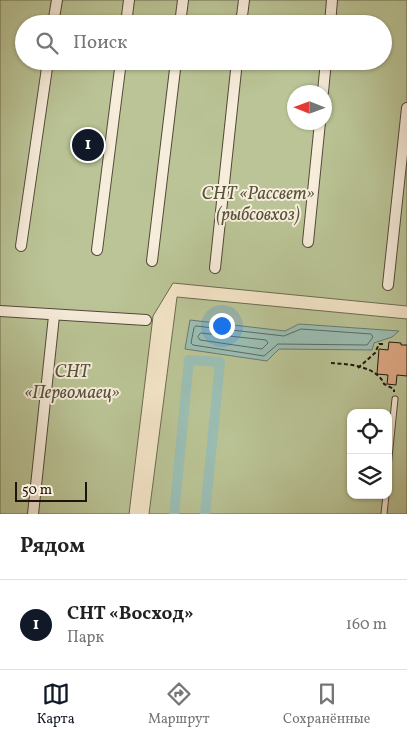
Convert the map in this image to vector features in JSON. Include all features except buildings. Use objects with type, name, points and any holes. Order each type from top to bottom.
[{"type":"street","points":[[54,15],[57,0]]},
{"type":"street","points":[[127,15],[129,0]]},
{"type":"street","points":[[181,15],[183,0]]},
{"type":"street","points":[[243,15],[244,0]]},
{"type":"street","points":[[331,15],[332,0]]},
{"type":"street","points":[[21,246],[47,70]]},
{"type":"street","points":[[97,250],[120,70]]},
{"type":"street","points":[[152,261],[175,70]]},
{"type":"street","points":[[215,268],[237,70]]},
{"type":"street","points":[[324,85],[325,70]]},
{"type":"street","points":[[388,285],[407,108]]},
{"type":"street","points":[[308,242],[319,130]]},
{"type":"street","points":[[0,311],[54,316],[146,320]]},
{"type":"street","points":[[33,514],[54,316]]},
{"type":"lane","points":[[389,454],[395,399]]},
{"type":"lane","points":[[384,514],[386,499]]},
{"type":"path","points":[[358,368],[375,353],[376,347],[379,344],[383,344]]},
{"type":"path","points":[[331,364],[352,365],[382,378],[384,384],[394,389],[395,399]]},
{"type":"green space","points":[[0,0],[407,0],[407,306],[173,283],[153,316],[129,514],[0,514]]},
{"type":"green space","points":[[177,297],[407,319],[407,514],[149,514]]},
{"type":"water","points":[[190,320],[285,331],[299,324],[399,331],[392,337],[374,343],[372,350],[279,349],[267,361],[185,349]]},
{"type":"waterway","points":[[174,514],[189,360],[220,362],[205,514]]},
{"type":"place","name":"СНТ «Восход»","points":[[88,145]]},
{"type":"park label","name":"СНТ «Рассвет» (рыбсовхоз)","points":[[258,203]]},
{"type":"park label","name":"СНТ «Первомаец»","points":[[72,381]]}]
